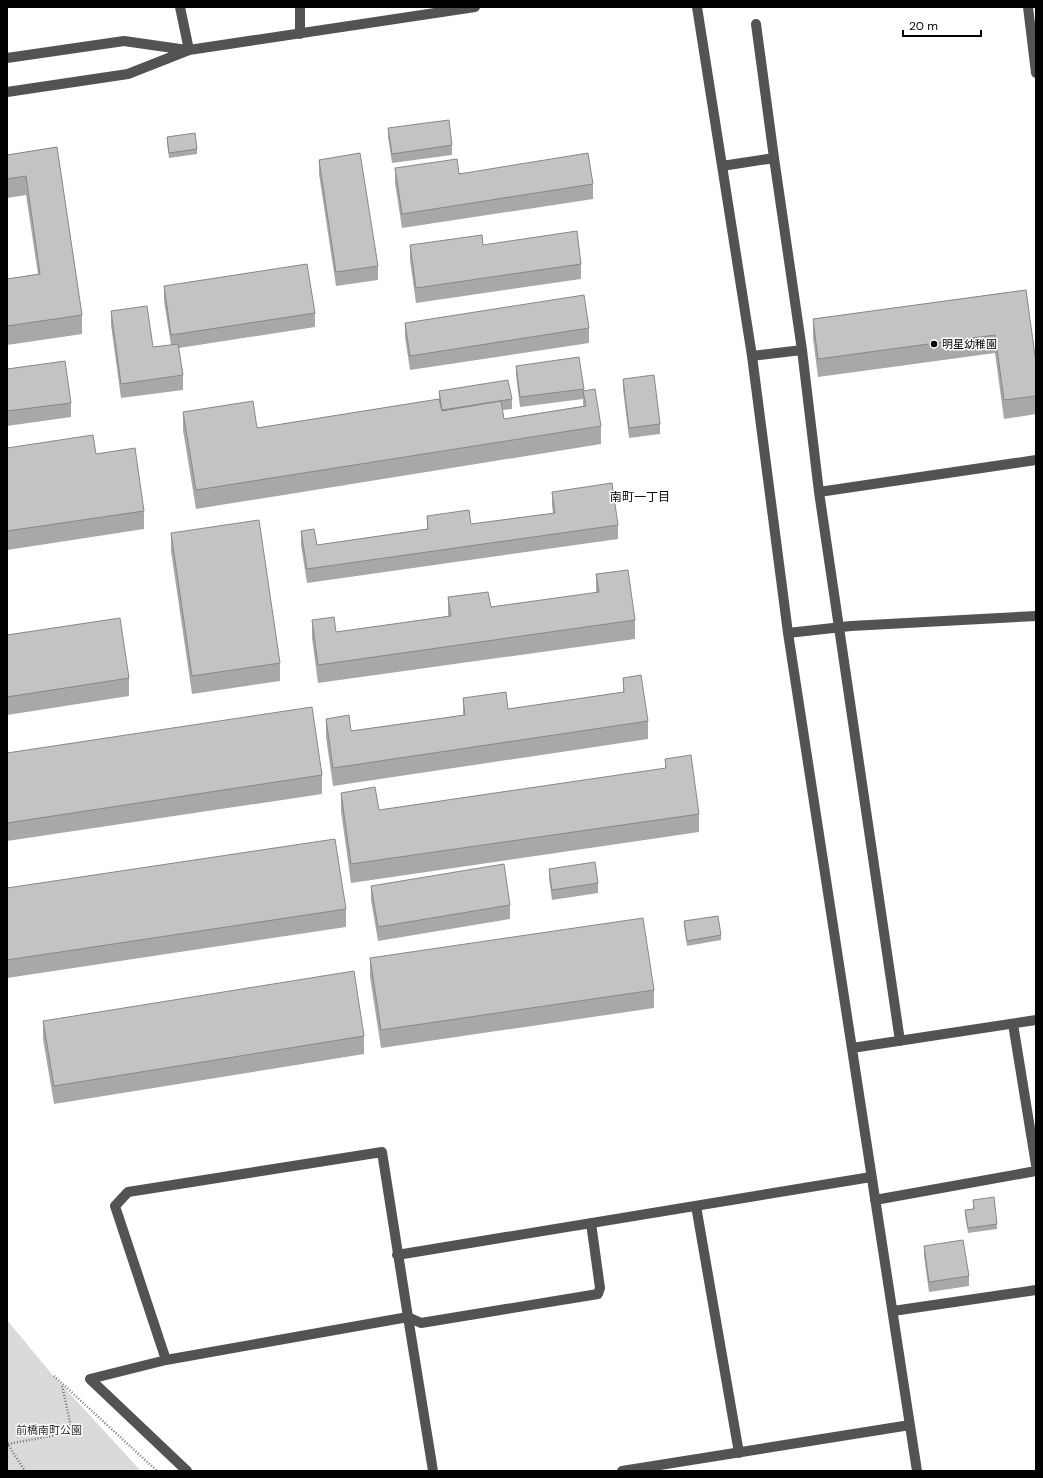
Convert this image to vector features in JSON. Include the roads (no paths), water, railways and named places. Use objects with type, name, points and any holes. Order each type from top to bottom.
[{"type":"street","points":[[180,7],[189,50]]},
{"type":"street","points":[[300,7],[300,34]]},
{"type":"street","points":[[7,92],[128,74],[189,50],[475,7]]},
{"type":"street","points":[[697,7],[752,356],[788,633],[917,1471]]},
{"type":"street","points":[[1028,7],[1036,73]]},
{"type":"street","points":[[756,24],[802,350],[819,492],[900,1041]]},
{"type":"street","points":[[7,58],[124,42],[189,50]]},
{"type":"street","points":[[722,166],[774,158]]},
{"type":"street","points":[[752,356],[802,350]]},
{"type":"street","points":[[819,492],[1036,460]]},
{"type":"street","points":[[788,633],[839,627],[1036,616]]},
{"type":"street","points":[[852,1048],[1036,1020]]},
{"type":"street","points":[[1013,1024],[1036,1165]]},
{"type":"street","points":[[166,1360],[115,1206],[128,1192],[382,1152],[397,1255],[433,1471]]},
{"type":"street","points":[[875,1200],[1036,1171]]},
{"type":"street","points":[[397,1255],[871,1177]]},
{"type":"street","points":[[696,1206],[739,1453]]},
{"type":"street","points":[[187,1471],[90,1379],[166,1360],[408,1317],[421,1323],[598,1294],[600,1288],[591,1223]]},
{"type":"street","points":[[892,1311],[1036,1290]]},
{"type":"street","points":[[622,1471],[679,1467],[739,1453],[910,1425]]},
{"type":"place","name":"明星幼稚園","points":[[934,344]]},
{"type":"district","name":"南町一丁目","points":[[640,497]]},
{"type":"park label","name":"前橋南町公園","points":[[49,1430]]}]
